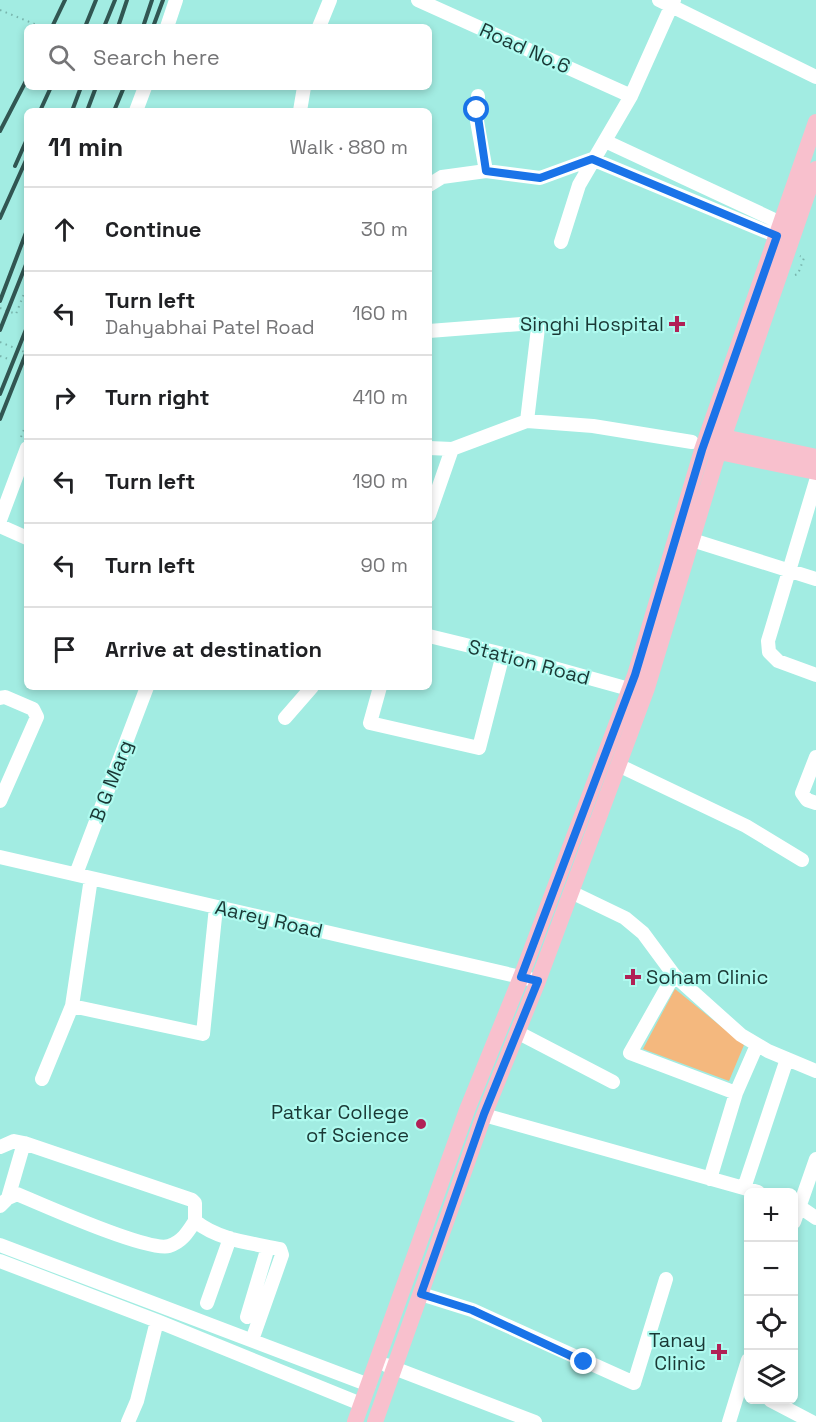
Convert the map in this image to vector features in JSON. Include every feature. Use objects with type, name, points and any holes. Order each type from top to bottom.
[{"type":"main road","points":[[355,1422],[369,1385],[386,1365],[421,1294],[484,1114],[517,1032],[529,979],[629,689],[701,442],[816,122]]},
{"type":"main road","points":[[375,1422],[386,1365],[467,1110],[571,892],[650,679],[722,443],[816,169]]},
{"type":"main road","points":[[701,442],[816,457]]},
{"type":"main road","points":[[722,443],[816,472]]},
{"type":"street","points":[[168,24],[176,0]]},
{"type":"street","points":[[320,24],[330,0]]},
{"type":"street","name":"Road No.6","points":[[418,0],[631,96]]},
{"type":"street","points":[[561,243],[579,185],[592,159],[631,96],[668,2],[816,77]]},
{"type":"street","points":[[137,108],[144,90]]},
{"type":"street","points":[[300,108],[304,90]]},
{"type":"street","points":[[478,96],[477,121],[486,171]]},
{"type":"street","points":[[605,141],[779,229]]},
{"type":"street","points":[[436,175],[486,171],[540,178],[592,159],[779,229]]},
{"type":"street","points":[[432,331],[534,323],[538,328],[526,421]]},
{"type":"street","points":[[432,448],[452,449],[526,421],[593,426],[701,442]]},
{"type":"street","points":[[432,506],[452,449]]},
{"type":"street","points":[[0,520],[24,456]]},
{"type":"street","points":[[816,481],[809,528],[789,570],[768,641],[769,652],[778,661],[816,675]]},
{"type":"street","points":[[0,526],[24,537]]},
{"type":"street","points":[[692,540],[816,579]]},
{"type":"street","name":"Station Road","points":[[432,637],[629,689]]},
{"type":"street","points":[[379,690],[370,723],[479,748],[503,654]]},
{"type":"street","name":"B G Marg","points":[[76,874],[146,690]]},
{"type":"street","points":[[285,718],[309,690]]},
{"type":"street","points":[[0,698],[5,696],[33,709],[37,717],[0,801]]},
{"type":"street","points":[[816,757],[802,793],[807,800],[816,803]]},
{"type":"street","points":[[618,765],[747,826],[802,860]]},
{"type":"street","name":"Aarey Road","points":[[0,857],[529,979]]},
{"type":"street","points":[[42,1079],[72,1006],[91,878]]},
{"type":"street","points":[[571,892],[625,918],[644,933],[674,975],[741,1035],[757,1045],[816,1071]]},
{"type":"street","points":[[72,1006],[203,1034],[216,907]]},
{"type":"street","points":[[674,975],[630,1053],[736,1093]]},
{"type":"street","points":[[517,1032],[613,1082]]},
{"type":"street","points":[[710,1179],[736,1093],[757,1045]]},
{"type":"street","points":[[484,1114],[744,1188],[787,1059]]},
{"type":"street","points":[[0,1148],[14,1141],[24,1143],[192,1200],[195,1203],[195,1221],[186,1235],[166,1247],[143,1244],[16,1194],[4,1202]]},
{"type":"street","points":[[4,1202],[24,1143]]},
{"type":"street","points":[[798,1200],[816,1159]]},
{"type":"street","points":[[798,1205],[816,1218]]},
{"type":"street","points":[[195,1221],[230,1238],[280,1249],[282,1255],[252,1340]]},
{"type":"street","points":[[207,1303],[230,1238]]},
{"type":"street","points":[[0,1245],[369,1385]]},
{"type":"street","points":[[247,1317],[268,1247]]},
{"type":"street","points":[[0,1261],[157,1321],[361,1404]]},
{"type":"street","points":[[421,1294],[472,1310],[634,1383],[666,1279]]},
{"type":"street","points":[[128,1422],[137,1401],[157,1321]]},
{"type":"street","points":[[386,1365],[514,1418],[535,1422]]},
{"type":"street","points":[[729,1422],[744,1388]]},
{"type":"street","points":[[778,1404],[812,1422]]},
{"type":"path","points":[[0,10],[35,24]]},
{"type":"path","points":[[794,252],[804,258]]},
{"type":"path","points":[[0,308],[16,314],[24,294]]},
{"type":"path","points":[[0,342],[24,352]]},
{"type":"path","points":[[0,356],[11,360]]},
{"type":"shaded area","points":[[675,989],[744,1045],[729,1081],[643,1049]]},
{"type":"railway","points":[[53,24],[65,0]]},
{"type":"railway","points":[[86,24],[96,0]]},
{"type":"railway","points":[[105,24],[115,0]]},
{"type":"railway","points":[[119,24],[127,0]]},
{"type":"railway","points":[[144,24],[152,0]]},
{"type":"railway","points":[[154,24],[163,0]]},
{"type":"railway","points":[[0,131],[24,85]]},
{"type":"railway","points":[[41,108],[50,90]]},
{"type":"railway","points":[[73,108],[80,90]]},
{"type":"railway","points":[[88,108],[95,90]]},
{"type":"railway","points":[[115,108],[123,90]]},
{"type":"railway","points":[[15,166],[24,146]]},
{"type":"railway","points":[[0,218],[24,165]]},
{"type":"railway","points":[[0,301],[24,238]]},
{"type":"railway","points":[[0,330],[24,270]]},
{"type":"railway","points":[[0,394],[24,334]]},
{"type":"railway","points":[[0,419],[24,359]]},
{"type":"place","name":"Singhi Hospital","points":[[677,324]]},
{"type":"place","name":"Soham Clinic","points":[[633,977]]},
{"type":"place","name":"Patkar College of Science","points":[[421,1124]]},
{"type":"place","name":"Tanay Clinic","points":[[719,1352]]},
{"type":"route","points":[[477,110],[486,171],[503,171],[540,178],[592,159],[777,236],[702,450],[635,675],[521,977],[538,981],[484,1114],[421,1294],[472,1310],[584,1362]]}]
